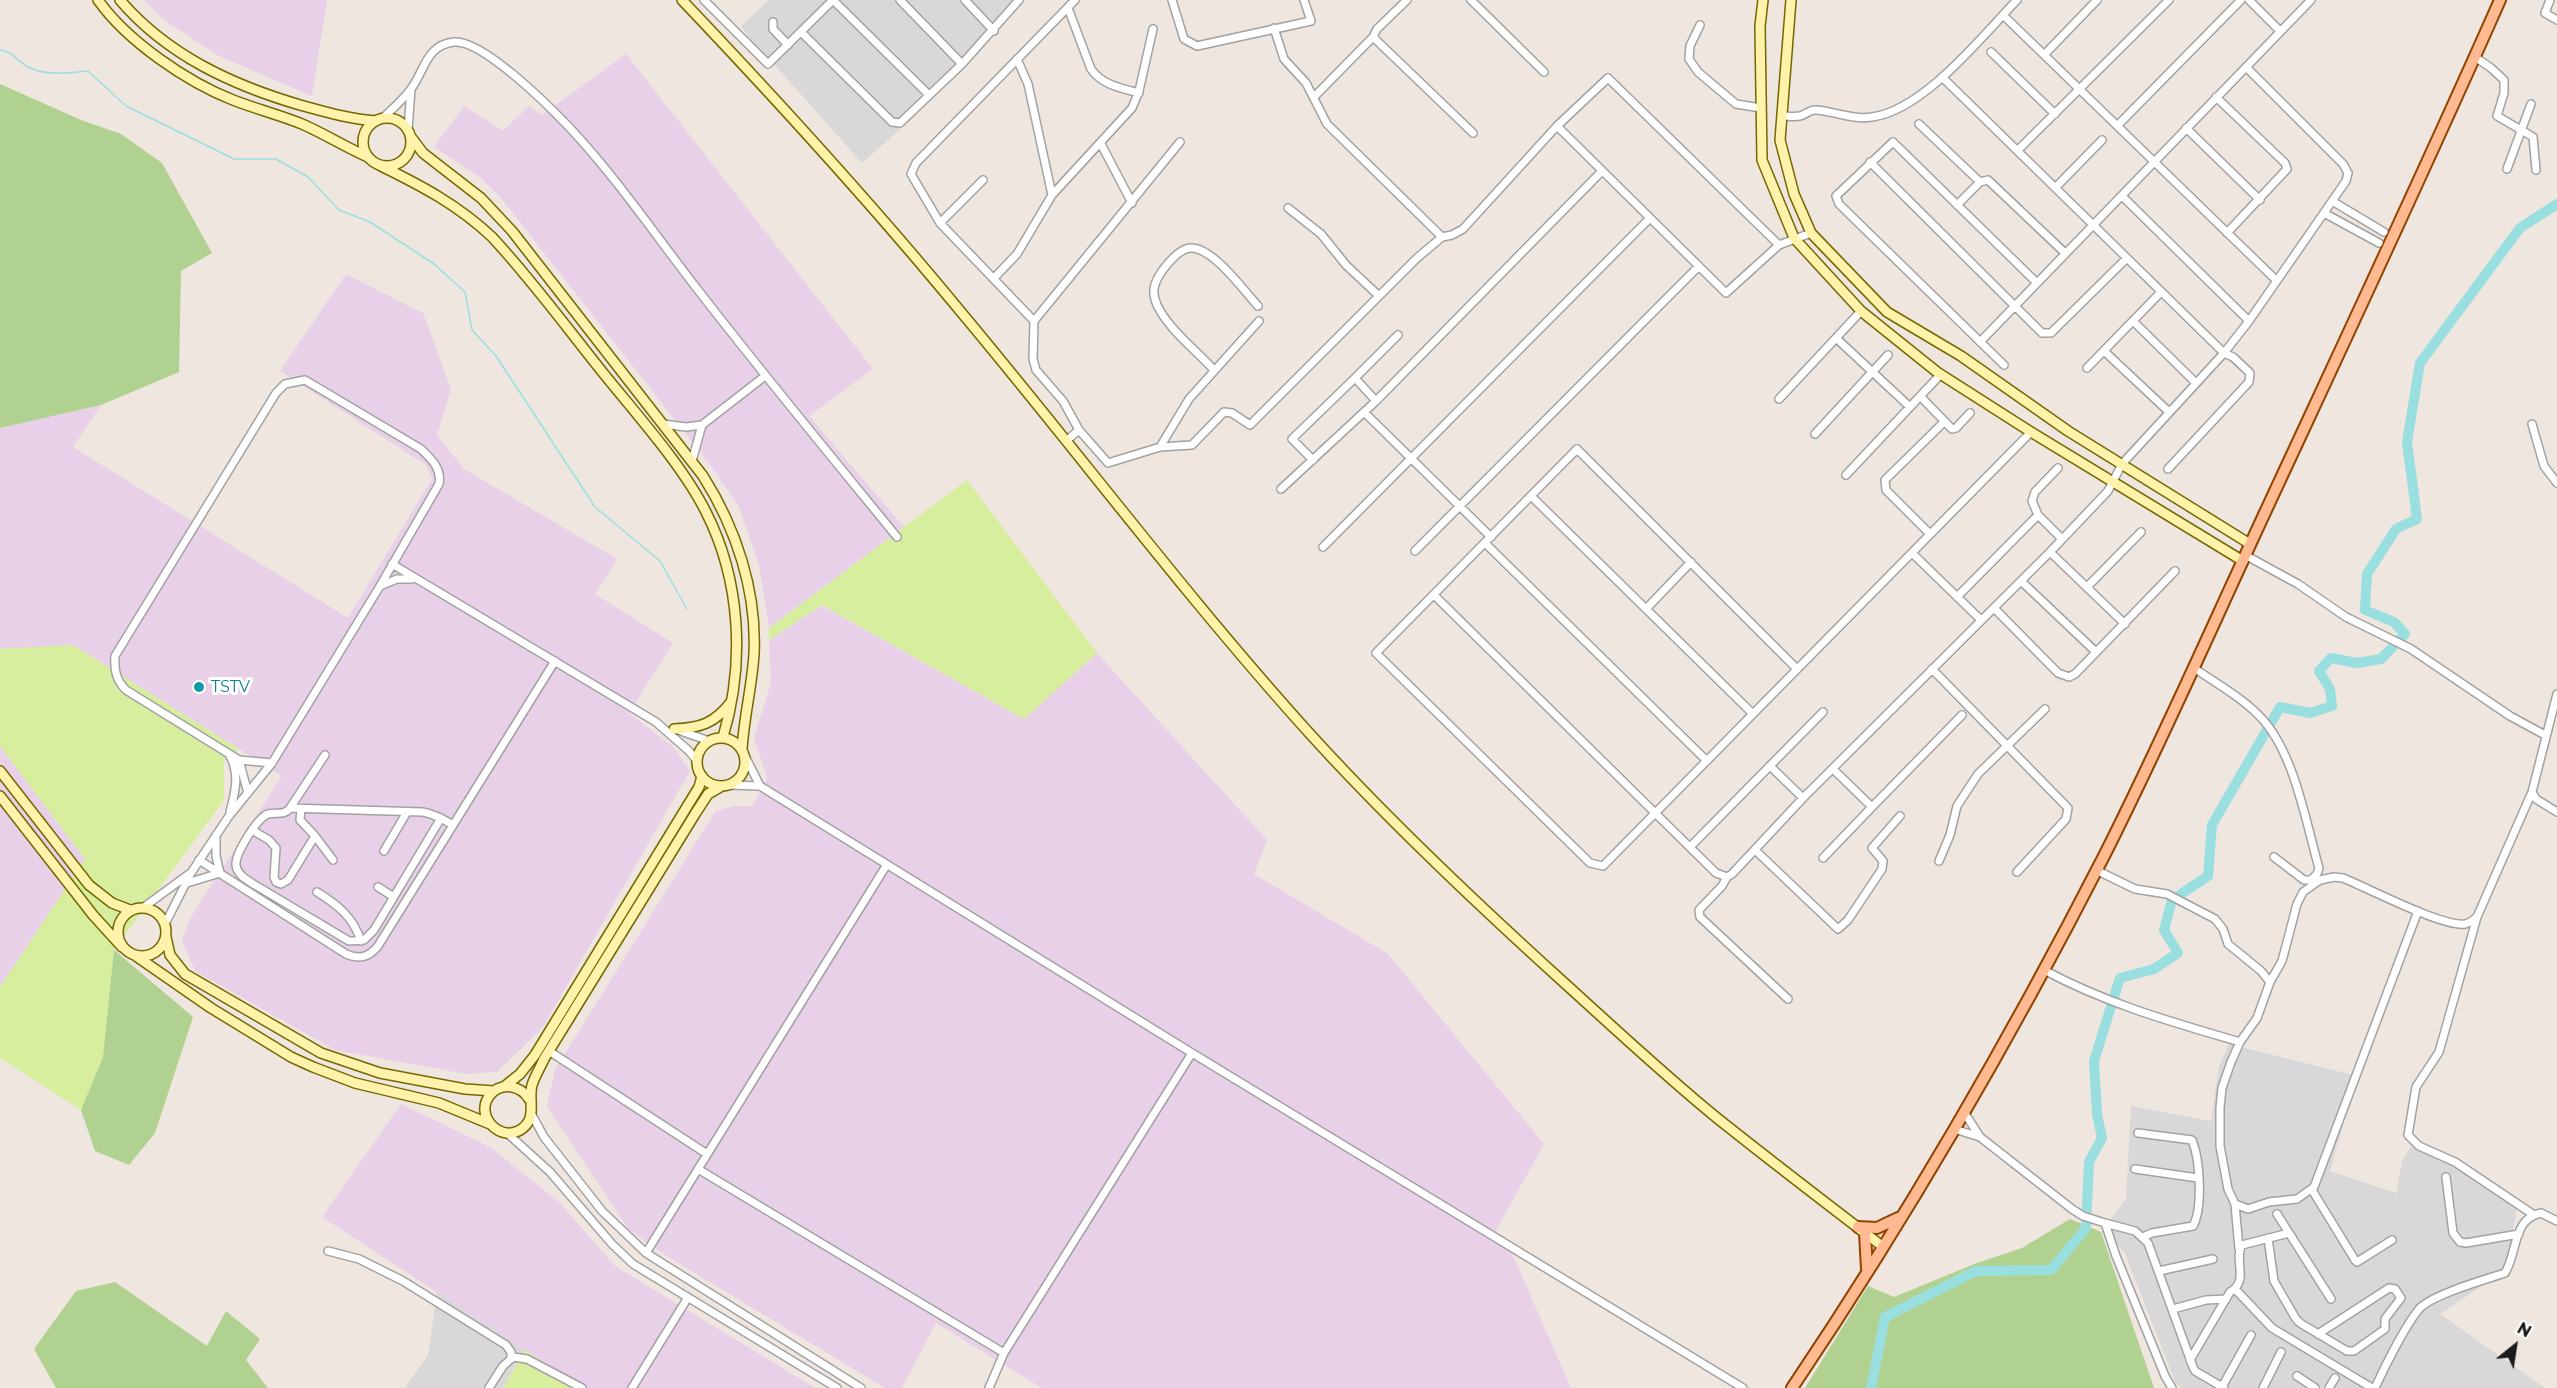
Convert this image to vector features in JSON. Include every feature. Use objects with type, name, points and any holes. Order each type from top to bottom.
[{"type":"main road","points":[[1792,1388],[1867,1272],[1964,1112],[2044,970],[2096,870],[2193,668],[2500,0]]},
{"type":"main road","points":[[1867,1272],[1868,1254],[1862,1230],[1887,1225],[1901,1216]]},
{"type":"street","points":[[98,0],[126,30],[147,48],[196,81],[230,99],[309,128],[368,157],[437,194],[474,220],[492,237],[630,406],[688,483],[706,512],[720,542],[736,616],[737,650],[732,700],[723,738]]},
{"type":"street","points":[[120,0],[150,30],[176,50],[197,64],[237,84],[345,119],[397,120],[410,133],[423,153],[481,198],[512,231],[692,461],[722,506],[736,542],[747,583],[754,653],[743,752],[744,770],[740,776],[708,794],[695,814],[549,1052],[533,1083],[530,1099],[531,1115],[544,1137],[602,1211],[646,1253],[861,1388]]},
{"type":"street","points":[[682,0],[808,134],[954,302],[1215,625],[1312,736],[1399,827],[1507,931],[1641,1053],[1714,1115],[1882,1246]]},
{"type":"street","points":[[704,0],[765,63],[770,63],[833,0],[929,95]]},
{"type":"street","points":[[900,0],[962,64]]},
{"type":"street","points":[[965,0],[994,31]]},
{"type":"street","points":[[801,32],[895,124],[903,122],[962,64],[994,31],[1019,0]]},
{"type":"street","points":[[1034,321],[940,223],[913,179],[913,168],[1075,0]]},
{"type":"street","points":[[1172,0],[1184,39],[1192,45],[1311,21],[1304,0]]},
{"type":"street","points":[[1314,97],[1407,0]]},
{"type":"street","points":[[1471,0],[1544,72]]},
{"type":"street","points":[[1763,0],[1760,26],[1762,160],[1794,238],[1861,311],[1941,374],[2031,432],[2111,481],[2246,553],[2298,584],[2346,617],[2412,650],[2511,716],[2545,735]]},
{"type":"street","points":[[1791,0],[1780,140],[1794,194],[1811,233],[1887,312],[1961,356],[2068,431],[2122,464],[2246,553]]},
{"type":"street","points":[[1782,116],[1799,116],[1816,110],[1850,117],[1871,118],[1915,100],[1942,77],[2017,0]]},
{"type":"street","points":[[2045,54],[2097,0]]},
{"type":"street","points":[[2018,150],[2169,0]]},
{"type":"street","points":[[2118,125],[2241,0]]},
{"type":"street","points":[[2249,0],[2280,31]]},
{"type":"street","points":[[1980,342],[2311,0]]},
{"type":"street","points":[[2550,0],[2546,13],[2557,20]]},
{"type":"street","points":[[1068,8],[1091,69],[1097,78],[1138,93]]},
{"type":"street","points":[[2003,15],[2276,280]]},
{"type":"street","points":[[773,22],[773,29],[788,45]]},
{"type":"street","points":[[1700,25],[1690,46],[1689,59],[1698,72],[1736,104],[1761,108]]},
{"type":"street","points":[[1274,28],[1284,59],[1306,83],[1320,115],[1333,131],[1442,237]]},
{"type":"street","points":[[994,278],[1017,254],[1052,195],[1101,144],[1131,108],[1138,93],[1153,29]]},
{"type":"street","points":[[1373,37],[1473,133]]},
{"type":"street","points":[[368,157],[363,141],[364,133],[411,89],[432,51],[454,42],[464,42],[482,51],[507,69],[570,127],[765,376],[897,537]]},
{"type":"street","points":[[1991,52],[2055,114]]},
{"type":"street","points":[[2475,57],[2504,80],[2504,93],[2498,116],[2533,137],[2536,170]]},
{"type":"street","points":[[1017,59],[1028,84],[1052,195]]},
{"type":"street","points":[[1788,999],[1700,917],[1699,910],[1722,886],[1727,877],[1803,798],[2050,552],[2108,490],[2122,464],[2224,353],[2346,181],[2348,173],[2343,164],[2246,67]]},
{"type":"street","points":[[1942,77],[2224,353],[2233,357],[2250,373],[2249,382],[2168,469]]},
{"type":"street","points":[[1180,142],[1034,321],[1033,359],[1036,370],[1063,401],[1079,430],[1108,463],[1160,447],[1191,445],[1224,412],[1232,413],[1250,425],[1378,296],[1442,237],[1452,235],[1462,229],[1557,126],[1608,78],[1779,245]]},
{"type":"street","points":[[381,166],[398,164],[404,160],[411,145],[411,89]]},
{"type":"street","points":[[2216,97],[2287,166],[2286,172],[2227,233]]},
{"type":"street","points":[[2507,169],[2531,104]]},
{"type":"street","points":[[1919,124],[1980,182]]},
{"type":"street","points":[[1557,126],[1726,293],[1779,245],[1811,233]]},
{"type":"street","points":[[2186,128],[2260,200]]},
{"type":"street","points":[[2056,187],[2102,140]]},
{"type":"street","points":[[2004,365],[1839,204],[1836,200],[1838,194],[1889,144],[1895,143],[2036,282]]},
{"type":"street","points":[[1101,144],[1132,203]]},
{"type":"street","points":[[1870,162],[2042,333],[2051,333],[2127,258]]},
{"type":"street","points":[[1281,489],[1376,401],[1602,171]]},
{"type":"street","points":[[940,223],[983,180]]},
{"type":"street","points":[[1957,205],[1980,182],[1988,180],[2065,253]]},
{"type":"street","points":[[2122,196],[2248,321]]},
{"type":"street","points":[[2332,201],[2384,232]]},
{"type":"street","points":[[1288,208],[1321,234],[1346,265],[1378,296]]},
{"type":"street","points":[[2324,213],[2379,243]]},
{"type":"street","points":[[1323,547],[1650,218]]},
{"type":"street","points":[[1214,370],[1163,314],[1153,290],[1155,281],[1181,252],[1188,248],[1196,249],[1216,261],[1258,306]]},
{"type":"street","points":[[1414,551],[1699,266]]},
{"type":"street","points":[[2087,368],[2161,292]]},
{"type":"street","points":[[1779,399],[1861,311]]},
{"type":"street","points":[[1160,447],[1185,405],[1259,321]]},
{"type":"street","points":[[2133,321],[2196,383]]},
{"type":"street","points":[[1313,460],[1292,439],[1398,335]]},
{"type":"street","points":[[1836,338],[1910,407]]},
{"type":"street","points":[[2104,351],[2169,412]]},
{"type":"street","points":[[1815,434],[1888,355]]},
{"type":"street","points":[[1846,474],[1941,374]]},
{"type":"street","points":[[663,424],[686,427],[702,425],[765,376]]},
{"type":"street","points":[[1355,378],[1376,401]]},
{"type":"street","points":[[272,763],[238,760],[126,690],[120,684],[115,671],[115,656],[276,393],[285,384],[296,380],[313,383],[421,449],[435,462],[440,477],[439,484],[272,763],[229,816],[191,873],[165,924],[170,955],[185,974],[321,1053],[380,1073],[465,1089],[494,1091]]},
{"type":"street","points":[[1920,396],[1952,429],[1956,428],[1970,412]]},
{"type":"street","points":[[1364,412],[1460,506],[1488,540],[1707,761]]},
{"type":"street","points":[[1930,534],[1886,490],[1884,485],[1885,480],[1944,422]]},
{"type":"street","points":[[2532,424],[2544,466],[2557,483]]},
{"type":"street","points":[[692,461],[702,425]]},
{"type":"street","points":[[1066,441],[1079,430]]},
{"type":"street","points":[[1797,669],[1577,449],[1376,653],[1590,863],[1597,867],[1603,866],[2031,432]]},
{"type":"street","points":[[2058,468],[2034,496],[2033,507],[2062,539]]},
{"type":"street","points":[[1531,496],[1753,714]]},
{"type":"street","points":[[1957,597],[2038,515]]},
{"type":"street","points":[[2088,587],[2141,532]]},
{"type":"street","points":[[2050,552],[2125,624]]},
{"type":"street","points":[[1912,553],[1981,620]]},
{"type":"street","points":[[1646,609],[1691,562]]},
{"type":"street","points":[[392,564],[656,722],[709,741],[723,738],[737,743],[760,786]]},
{"type":"street","points":[[1994,608],[2064,676],[2075,674],[2175,571]]},
{"type":"street","points":[[380,586],[398,579],[416,579]]},
{"type":"street","points":[[2021,581],[2096,652]]},
{"type":"street","points":[[1434,595],[1716,873],[1727,877]]},
{"type":"street","points":[[199,860],[346,954],[365,957],[378,946],[555,661]]},
{"type":"street","points":[[2193,668],[2240,700],[2264,722],[2275,737],[2292,776],[2319,868],[2318,874],[2311,880],[2304,880],[2274,857]]},
{"type":"street","points":[[1932,669],[2068,808],[2066,819],[2017,872]]},
{"type":"street","points":[[2534,1215],[2455,1162],[2420,1146],[2408,1135],[2416,1088],[2439,1052],[2477,917],[2532,792],[2557,694]]},
{"type":"street","points":[[674,729],[694,729],[711,722],[732,700]]},
{"type":"street","points":[[1939,861],[1962,798],[1978,774],[2045,709]]},
{"type":"street","points":[[1690,847],[1823,712]]},
{"type":"street","points":[[1822,858],[1962,715]]},
{"type":"street","points":[[656,722],[697,760],[702,776],[707,782],[760,786],[886,866],[1743,1388]]},
{"type":"street","points":[[697,760],[698,752],[709,741]]},
{"type":"street","points":[[228,754],[236,775],[229,816]]},
{"type":"street","points":[[324,755],[290,808],[280,814],[269,814],[257,822],[236,857],[236,866],[242,877],[349,941],[361,941],[374,930],[441,818]]},
{"type":"street","points":[[238,760],[248,793]]},
{"type":"street","points":[[1770,766],[1803,798]]},
{"type":"street","points":[[1833,769],[1872,807]]},
{"type":"street","points":[[0,771],[89,885],[112,903],[130,910]]},
{"type":"street","points":[[490,1124],[485,1111],[486,1101],[494,1091],[505,1086],[520,1074],[535,1055],[693,797],[702,776]]},
{"type":"street","points":[[2532,792],[2536,800],[2557,812]]},
{"type":"street","points":[[0,796],[93,915],[122,947],[211,1008],[306,1064],[355,1083],[439,1102],[490,1124],[498,1131],[516,1132],[525,1126],[531,1115]]},
{"type":"street","points":[[290,808],[423,812],[453,825]]},
{"type":"street","points":[[301,809],[300,820],[333,860]]},
{"type":"street","points":[[384,851],[407,812]]},
{"type":"street","points":[[1755,850],[1838,928],[1848,920],[1884,865],[1874,852],[1874,845],[1900,816]]},
{"type":"street","points":[[252,830],[269,840],[276,848],[274,877],[276,882],[281,884],[288,880],[315,836]]},
{"type":"street","points":[[216,835],[216,856],[220,873]]},
{"type":"street","points":[[646,1253],[886,866]]},
{"type":"street","points":[[2096,870],[2135,889],[2166,894],[2215,919],[2223,929],[2228,944],[2261,971],[2270,982]]},
{"type":"street","points":[[122,947],[117,927],[122,917],[130,910],[144,907],[191,873]]},
{"type":"street","points":[[187,883],[220,873]]},
{"type":"street","points":[[2190,1360],[2226,1299],[2240,1280],[2235,1204],[2228,1189],[2220,1146],[2220,1107],[2225,1079],[2240,1042],[2257,1018],[2270,982],[2288,944],[2297,904],[2303,892],[2313,884],[2334,877],[2343,878],[2418,911],[2461,924],[2472,922],[2477,917]]},
{"type":"street","points":[[378,887],[394,897]]},
{"type":"street","points":[[317,892],[347,913],[357,928],[361,941]]},
{"type":"street","points":[[144,907],[153,910],[165,924]]},
{"type":"street","points":[[2235,1204],[2248,1209],[2269,1202],[2297,1199],[2312,1190],[2323,1170],[2328,1147],[2418,911]]},
{"type":"street","points":[[136,956],[144,956],[158,950],[166,937]]},
{"type":"street","points":[[2044,970],[2096,997],[2240,1042]]},
{"type":"street","points":[[549,1052],[707,1154]]},
{"type":"street","points":[[989,1388],[1004,1353],[1192,1053]]},
{"type":"street","points":[[505,1086],[519,1089],[530,1099]]},
{"type":"street","points":[[1964,1112],[1980,1137],[2083,1216],[2135,1231],[2144,1237],[2152,1250],[2195,1371],[2223,1387],[2251,1335]]},
{"type":"street","points":[[1954,1129],[1980,1137]]},
{"type":"street","points":[[507,1133],[550,1172],[612,1245],[640,1269],[837,1388]]},
{"type":"street","points":[[2138,1133],[2192,1140],[2200,1203],[2193,1226],[2152,1233],[2144,1237]]},
{"type":"street","points":[[698,1169],[1004,1353]]},
{"type":"street","points":[[2135,1169],[2198,1178]]},
{"type":"street","points":[[2446,1177],[2453,1233],[2460,1242],[2519,1234]]},
{"type":"street","points":[[2312,1190],[2357,1262],[2392,1240]]},
{"type":"street","points":[[2235,1289],[2272,1328],[2373,1388],[2386,1361],[2421,1307],[2447,1293],[2505,1272],[2522,1223],[2534,1215],[2541,1213],[2557,1221]]},
{"type":"street","points":[[2277,1214],[2331,1299]]},
{"type":"street","points":[[2102,1222],[2172,1388]]},
{"type":"street","points":[[2239,1249],[2246,1243],[2289,1233]]},
{"type":"street","points":[[2268,1238],[2274,1281],[2296,1318],[2318,1334],[2347,1351],[2354,1351],[2385,1329],[2385,1319],[2401,1298],[2395,1289],[2390,1288],[2318,1334]]},
{"type":"street","points":[[328,1251],[359,1259],[424,1293],[506,1345],[511,1352],[511,1359]]},
{"type":"street","points":[[2159,1271],[2213,1258]]},
{"type":"street","points":[[632,1388],[687,1299]]},
{"type":"street","points":[[2173,1309],[2206,1300],[2226,1299]]},
{"type":"street","points":[[2262,1388],[2281,1352]]},
{"type":"street","points":[[489,1388],[503,1366],[513,1357],[527,1359],[582,1388]]},
{"type":"street","points":[[2297,1376],[2315,1388]]},
{"type":"street","points":[[2330,1388],[2335,1378]]},
{"type":"shaded area","points":[[144,0],[327,0],[312,96],[217,55],[163,19]]},
{"type":"shaded area","points":[[769,0],[1022,0],[906,124],[862,163],[773,63],[770,66],[741,26]]},
{"type":"shaded area","points":[[626,54],[873,369],[809,416],[904,527],[769,628],[759,565],[739,507],[708,462],[501,198],[480,177],[434,147],[464,106],[503,131],[529,106],[542,115]]},
{"type":"shaded area","points":[[346,274],[423,313],[451,389],[437,435],[464,469],[617,559],[595,594],[673,643],[629,713],[673,747],[690,771],[543,1027],[497,1072],[466,1074],[335,1050],[195,971],[182,940],[191,917],[282,776],[73,645],[0,649],[0,428],[101,405],[73,447],[348,618],[432,479],[426,465],[280,371]]},
{"type":"shaded area","points":[[821,605],[1024,719],[1097,653],[1267,840],[1254,874],[1388,954],[1544,1144],[1490,1241],[1511,1251],[1571,1388],[1042,1388],[936,1323],[902,1388],[885,1388],[670,1258],[629,1230],[547,1106],[555,1070],[715,812],[734,806],[753,806],[767,777],[754,738],[771,683],[769,640]]},
{"type":"shaded area","points":[[0,746],[85,859],[0,987]]},
{"type":"shaded area","points":[[2229,1044],[2357,1076],[2330,1171],[2396,1193],[2402,1161],[2415,1140],[2517,1207],[2507,1269],[2440,1314],[2545,1388],[2182,1388],[2176,1384],[2124,1251],[2101,1232],[2126,1199],[2131,1106],[2211,1121],[2219,1066]]},
{"type":"shaded area","points":[[401,1104],[490,1147],[558,1201],[615,1266],[815,1388],[583,1388],[322,1217]]},
{"type":"shaded area","points":[[437,1292],[525,1350],[503,1388],[405,1388],[428,1355]]},
{"type":"green space","points":[[0,84],[81,120],[121,134],[162,163],[212,253],[181,271],[179,372],[101,405],[0,428]]},
{"type":"green space","points":[[967,480],[1097,653],[1024,719],[822,605],[769,640],[769,628]]},
{"type":"green space","points":[[73,645],[239,749],[224,761],[224,800],[114,950],[103,1057],[81,1110],[0,1058],[0,987],[85,859],[0,746],[0,649]]},
{"type":"green space","points":[[114,950],[193,1017],[155,1133],[129,1165],[95,1151],[81,1110],[103,1057]]},
{"type":"green space","points":[[2070,1219],[2101,1232],[2154,1388],[1805,1388],[1868,1286],[1894,1297],[1977,1263],[2022,1248]]},
{"type":"green space","points":[[115,1282],[207,1346],[226,1311],[260,1339],[246,1360],[268,1388],[56,1388],[34,1349],[76,1291]]},
{"type":"green space","points":[[525,1350],[583,1388],[503,1388]]},
{"type":"waterway","points":[[0,50],[11,54],[28,67],[42,72],[88,71],[126,106],[234,159],[276,159],[308,177],[339,210],[370,222],[434,264],[465,292],[472,330],[496,356],[595,507],[660,561],[687,609]]},
{"type":"waterway","points":[[1871,1388],[1885,1317],[1976,1271],[2051,1270],[2086,1228],[2089,1162],[2102,1138],[2097,1114],[2094,1061],[2120,978],[2154,969],[2178,953],[2164,930],[2172,900],[2208,876],[2212,825],[2280,707],[2310,713],[2332,706],[2330,689],[2319,671],[2331,658],[2357,663],[2381,659],[2405,634],[2394,622],[2365,610],[2367,574],[2396,529],[2417,519],[2407,442],[2420,363],[2520,228],[2557,204]]},
{"type":"place","name":"TSTV","points":[[199,687]]}]
